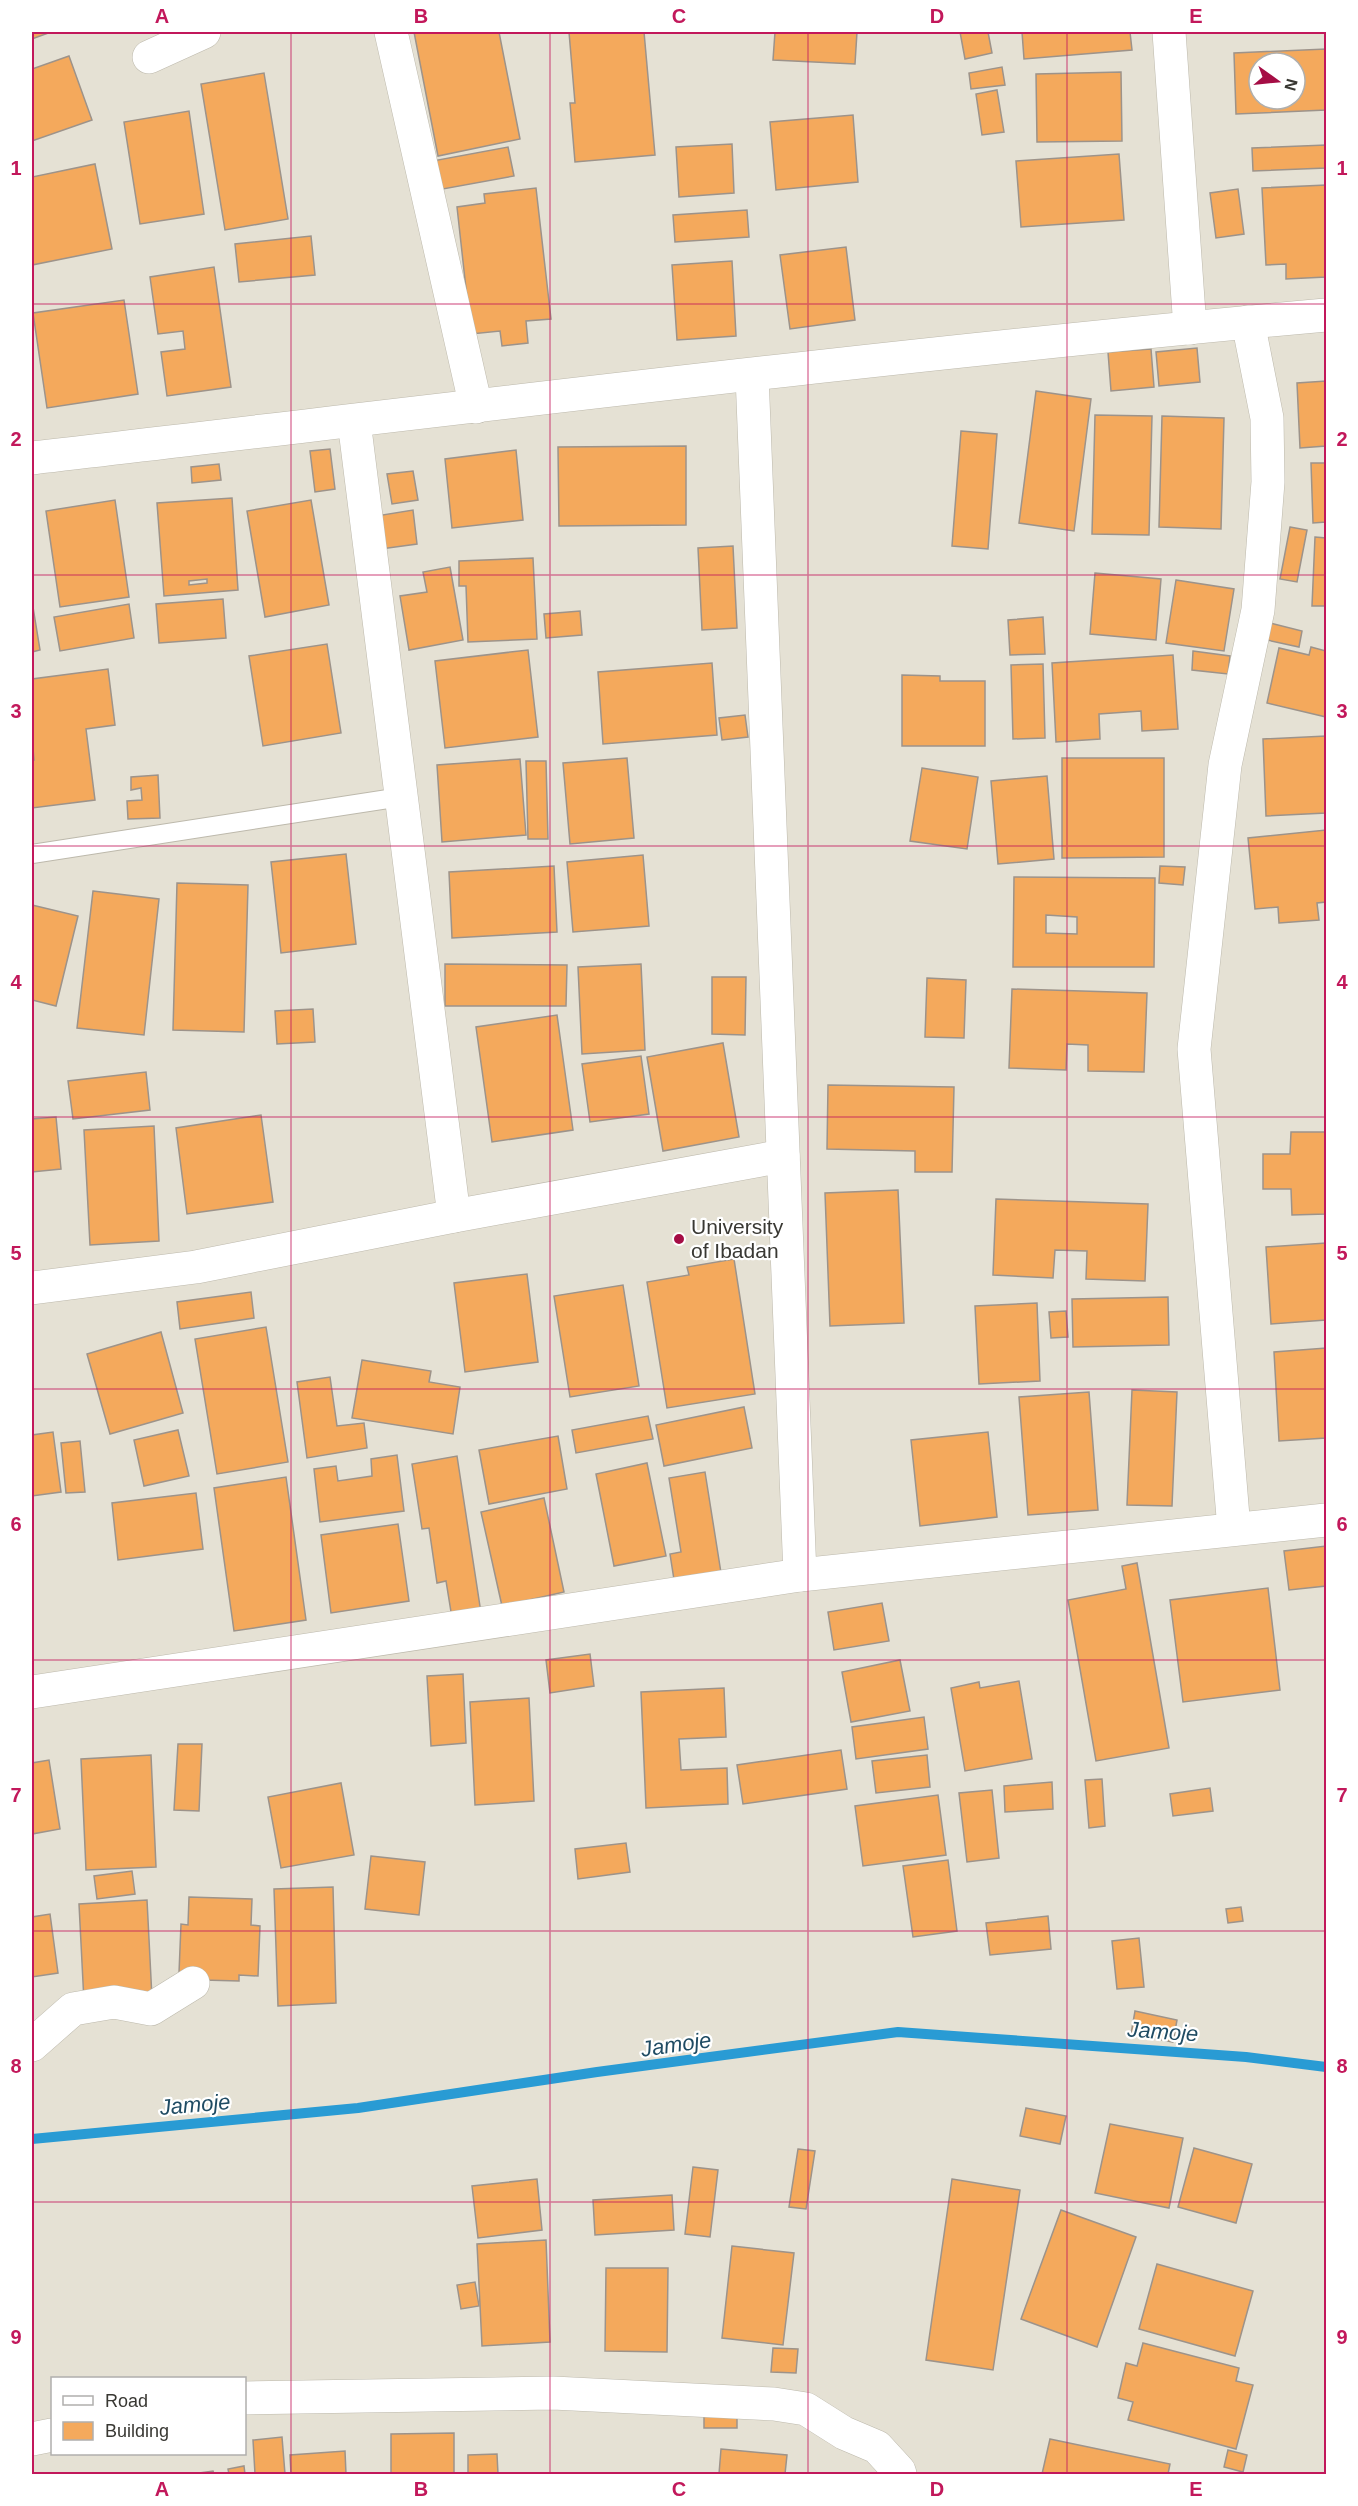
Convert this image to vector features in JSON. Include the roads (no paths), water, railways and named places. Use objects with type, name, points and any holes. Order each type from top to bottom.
[{"type":"street","points":[[149,57],[204,32]]},
{"type":"street","points":[[391,32],[476,407]]},
{"type":"street","points":[[1169,32],[1190,328]]},
{"type":"street","points":[[32,458],[752,375],[1326,315]]},
{"type":"street","points":[[1233,1530],[1194,1049],[1225,765],[1258,610],[1268,482],[1267,418],[1248,322]]},
{"type":"street","points":[[752,375],[800,1575]]},
{"type":"street","points":[[354,421],[454,1215]]},
{"type":"street","points":[[32,1288],[196,1267],[454,1215],[783,1156]]},
{"type":"street","points":[[32,1692],[800,1575],[1326,1520]]},
{"type":"street","points":[[32,2045],[73,2009],[114,2002],[151,2009],[193,1983]]},
{"type":"street","points":[[246,2398],[553,2393],[774,2404],[806,2409],[844,2433],[877,2447],[899,2470],[900,2475]]},
{"type":"street","points":[[32,2439],[51,2435]]},
{"type":"lane","points":[[32,854],[401,797]]},
{"type":"waterway","name":"Jamoje","points":[[32,2139],[358,2108],[597,2072],[898,2032],[1246,2057],[1326,2067]]},
{"type":"place","name":"University of Ibadan","points":[[679,1239]]}]
